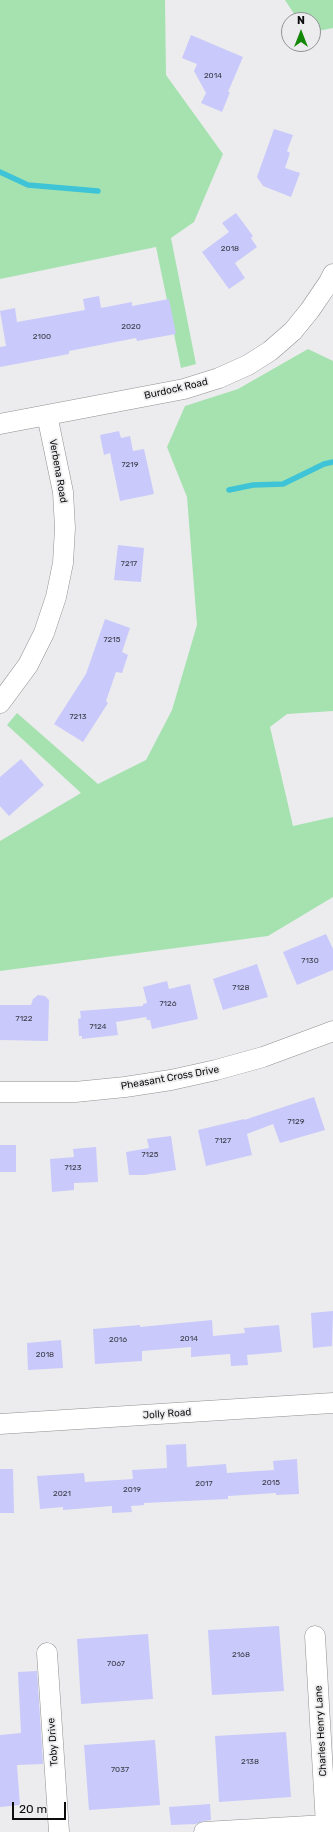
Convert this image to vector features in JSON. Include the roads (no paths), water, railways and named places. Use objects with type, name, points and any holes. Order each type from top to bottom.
[{"type":"street","name":"Burdock Road","points":[[0,424],[184,389],[219,378],[248,365],[270,351],[293,331],[314,304],[333,274]]},
{"type":"street","name":"Verbena Road","points":[[0,703],[28,665],[44,633],[56,598],[63,563],[65,528],[63,492],[47,415]]},
{"type":"street","name":"Pheasant Cross Drive","points":[[0,1092],[75,1092],[125,1087],[171,1080],[216,1070],[263,1057],[333,1031]]},
{"type":"street","name":"Jolly Road","points":[[0,1424],[333,1403]]},
{"type":"street","name":"Charles Henry Lane","points":[[204,1832],[326,1825],[315,1636]]},
{"type":"street","name":"Toby Drive","points":[[47,1653],[59,1832]]},
{"type":"waterway","points":[[0,172],[28,185],[98,191]]},
{"type":"waterway","points":[[229,490],[253,485],[283,484],[324,464],[333,462]]}]
